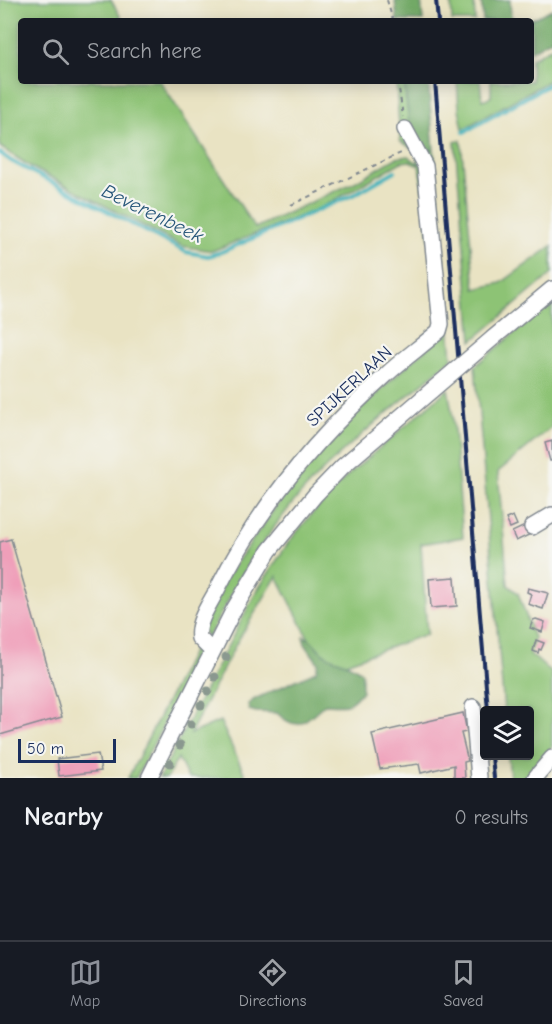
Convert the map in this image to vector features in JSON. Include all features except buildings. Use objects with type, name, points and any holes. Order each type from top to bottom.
[{"type":"street","name":"SPIJKERLAAN","points":[[212,651],[199,638],[200,625],[234,556],[258,519],[295,469],[333,426],[387,374],[439,331],[441,324],[425,166],[405,129]]},
{"type":"street","points":[[148,778],[250,581],[290,524],[343,466],[552,289]]},
{"type":"street","points":[[532,527],[552,515]]},
{"type":"street","points":[[473,707],[478,778]]},
{"type":"street","points":[[535,778],[548,767]]},
{"type":"path","points":[[387,0],[392,18]]},
{"type":"path","points":[[398,84],[405,129]]},
{"type":"path","points":[[291,205],[402,153],[412,144]]},
{"type":"green space","points":[[0,0],[111,0],[121,18],[18,18],[18,84],[162,84],[255,228],[355,182],[396,158],[408,156],[419,164],[416,165],[410,161],[401,162],[321,208],[212,251],[182,246],[33,168],[0,147]]},
{"type":"green space","points":[[395,0],[421,0],[423,18],[397,18]]},
{"type":"green space","points":[[451,0],[474,0],[475,18],[452,18]]},
{"type":"green space","points":[[481,0],[510,0],[511,17],[513,18],[483,18]]},
{"type":"green space","points":[[552,9],[552,39],[534,49],[534,18]]},
{"type":"green space","points":[[552,47],[552,79],[463,129],[457,84],[480,84],[482,100],[491,97],[491,84],[534,84],[534,57]]},
{"type":"green space","points":[[396,84],[404,84],[409,123],[417,151],[400,141]]},
{"type":"green space","points":[[404,84],[428,84],[434,150],[417,151],[409,123]]},
{"type":"green space","points":[[461,140],[475,289],[501,283],[552,246],[552,274],[472,341],[455,142]]},
{"type":"green space","points":[[434,150],[452,359],[342,452],[293,503],[253,559],[208,638],[202,628],[225,579],[318,447],[443,333],[417,151]]},
{"type":"green space","points":[[552,302],[552,427],[498,472],[508,585],[518,593],[534,638],[530,654],[552,673],[552,746],[526,778],[510,778],[508,760],[534,760],[534,706],[504,706],[475,366]]},
{"type":"green space","points":[[448,389],[453,418],[463,537],[421,544],[427,634],[329,669],[317,655],[277,576],[236,644],[190,734],[220,721],[245,775],[240,778],[188,778],[178,758],[167,778],[159,778],[255,594],[288,543],[346,477]]},
{"type":"green space","points":[[303,636],[327,655],[362,673],[362,691],[349,703],[325,704],[297,724],[285,720],[277,713],[249,710],[248,704],[255,699],[316,671],[318,663],[305,644]]},
{"type":"green space","points":[[195,646],[201,652],[136,778],[128,778]]},
{"type":"waterway","name":"Beverenbeek","points":[[464,132],[552,83]]},
{"type":"waterway","name":"Beverenbeek","points":[[0,153],[11,161],[186,252],[208,256],[355,194],[395,171]]},
{"type":"railway","points":[[436,0],[438,18]]},
{"type":"railway","points":[[435,84],[488,706]]},
{"type":"railway","points":[[492,760],[494,778]]}]
